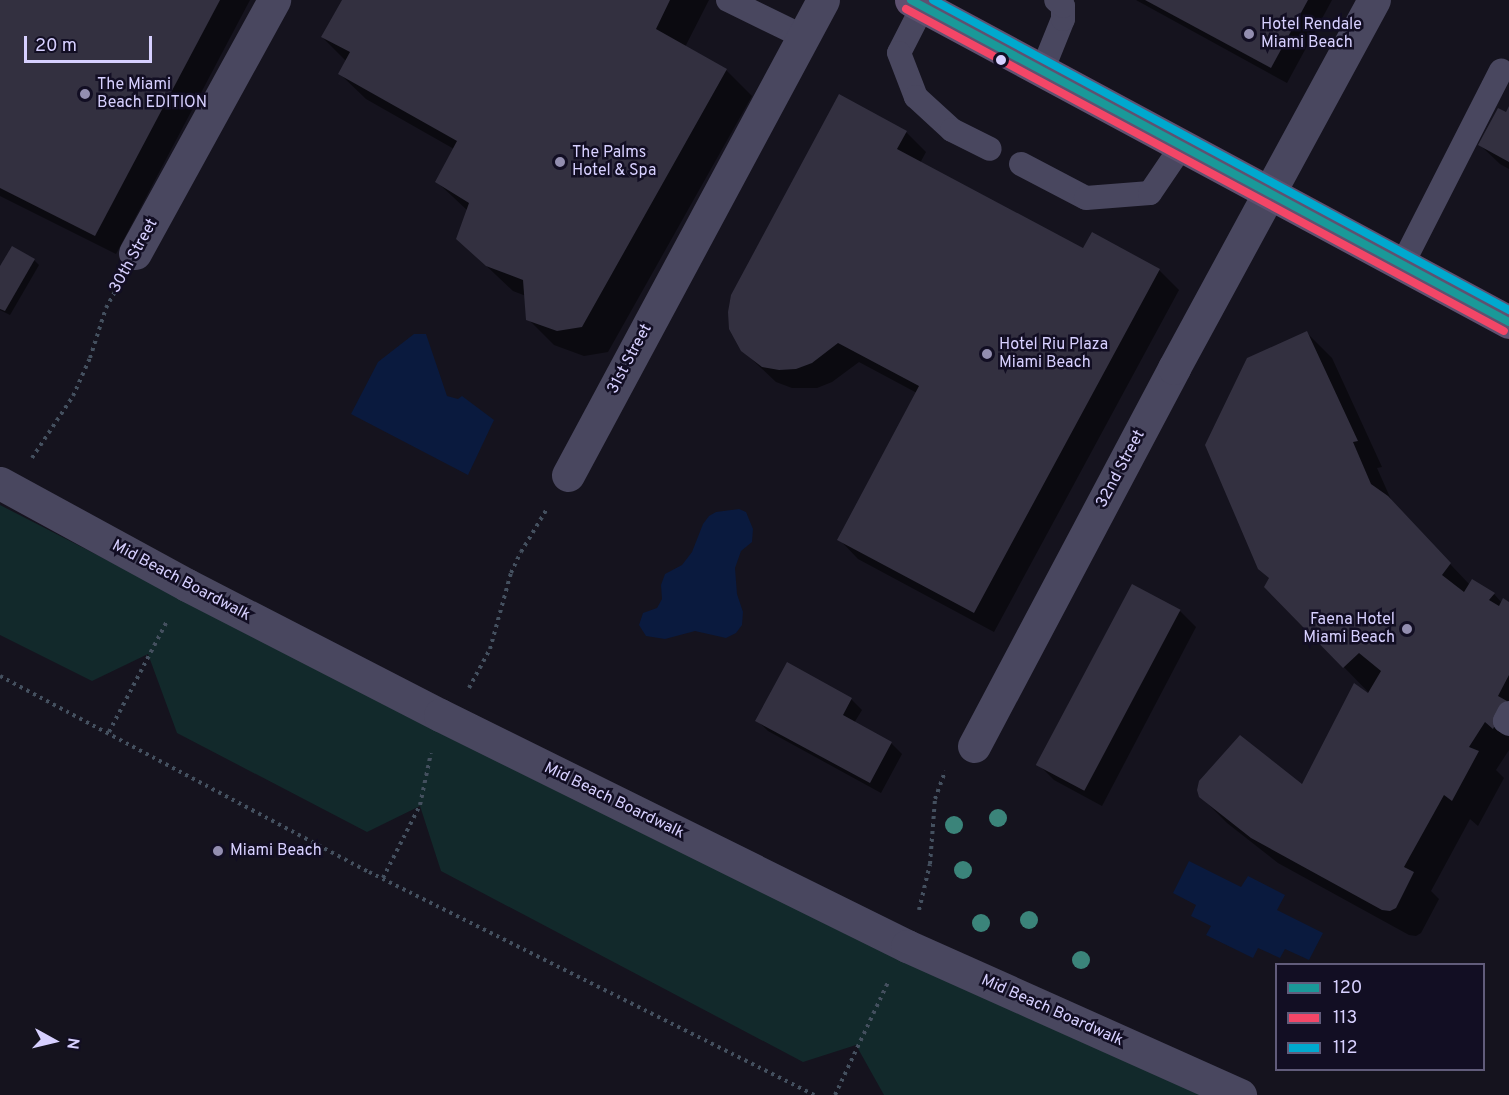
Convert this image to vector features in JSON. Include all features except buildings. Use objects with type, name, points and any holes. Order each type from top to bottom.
[{"type":"main road","points":[[920,2],[1042,71],[1509,322]]},
{"type":"street","name":"30th Street","points":[[135,254],[274,0]]},
{"type":"street","name":"31st Street","points":[[568,475],[823,0]]},
{"type":"street","name":"32nd Street","points":[[974,746],[1269,192],[1374,0]]},
{"type":"street","name":"Mid Beach Boardwalk","points":[[5,486],[188,585],[440,715],[907,946],[1240,1095]]},
{"type":"lane","points":[[728,0],[804,37]]},
{"type":"lane","points":[[1042,71],[1063,19],[1063,6],[1056,0]]},
{"type":"lane","points":[[920,2],[899,53],[916,97],[952,130],[990,149]]},
{"type":"lane","points":[[1403,263],[1501,71]]},
{"type":"lane","points":[[1021,164],[1086,198],[1150,193],[1182,146]]},
{"type":"lane","points":[[1509,713],[1505,721],[1509,724]]},
{"type":"path","name":"30th Street","points":[[5,486],[46,440],[73,396],[90,358],[106,308],[135,254]]},
{"type":"path","points":[[383,878],[420,805],[440,715],[471,686],[482,668],[516,563],[568,475]]},
{"type":"path","points":[[109,733],[148,653],[188,585]]},
{"type":"path","points":[[0,676],[383,878],[814,1095]]},
{"type":"path","points":[[835,1095],[856,1044],[907,946],[927,880],[935,799],[940,781],[949,763],[974,746]]},
{"type":"green space","points":[[0,505],[535,780],[1213,1095],[884,1095],[856,1045],[803,1062],[441,871],[420,806],[367,832],[177,733],[148,654],[92,681],[0,635]]},
{"type":"water","points":[[414,334],[426,334],[447,396],[458,399],[462,396],[494,420],[468,475],[351,414],[378,362]]},
{"type":"water","points":[[739,509],[746,512],[753,529],[752,542],[741,551],[735,568],[737,594],[743,612],[742,625],[736,633],[726,638],[695,631],[665,639],[646,636],[639,625],[643,613],[657,608],[662,599],[661,585],[665,574],[682,565],[692,552],[703,524],[709,516],[716,512]]},
{"type":"water","points":[[1189,861],[1241,887],[1248,876],[1285,895],[1277,910],[1323,933],[1309,960],[1285,949],[1280,958],[1258,948],[1253,958],[1206,935],[1211,926],[1191,916],[1196,905],[1173,893]]},
{"type":"transit line","name":"120","points":[[911,0],[1509,322]]},
{"type":"transit line","name":"112","points":[[933,0],[1509,310]]},
{"type":"transit line","name":"113","points":[[906,9],[1504,331]]},
{"type":"place","name":"Hotel Rendale Miami Beach","points":[[1249,34]]},
{"type":"place","name":"The Miami Beach EDITION","points":[[85,94]]},
{"type":"place","name":"The Palms Hotel & Spa","points":[[560,162]]},
{"type":"place","name":"Hotel Riu Plaza Miami Beach","points":[[987,354]]},
{"type":"place","name":"Faena Hotel Miami Beach","points":[[1407,629]]},
{"type":"place","name":"Miami Beach","points":[[218,851]]}]
